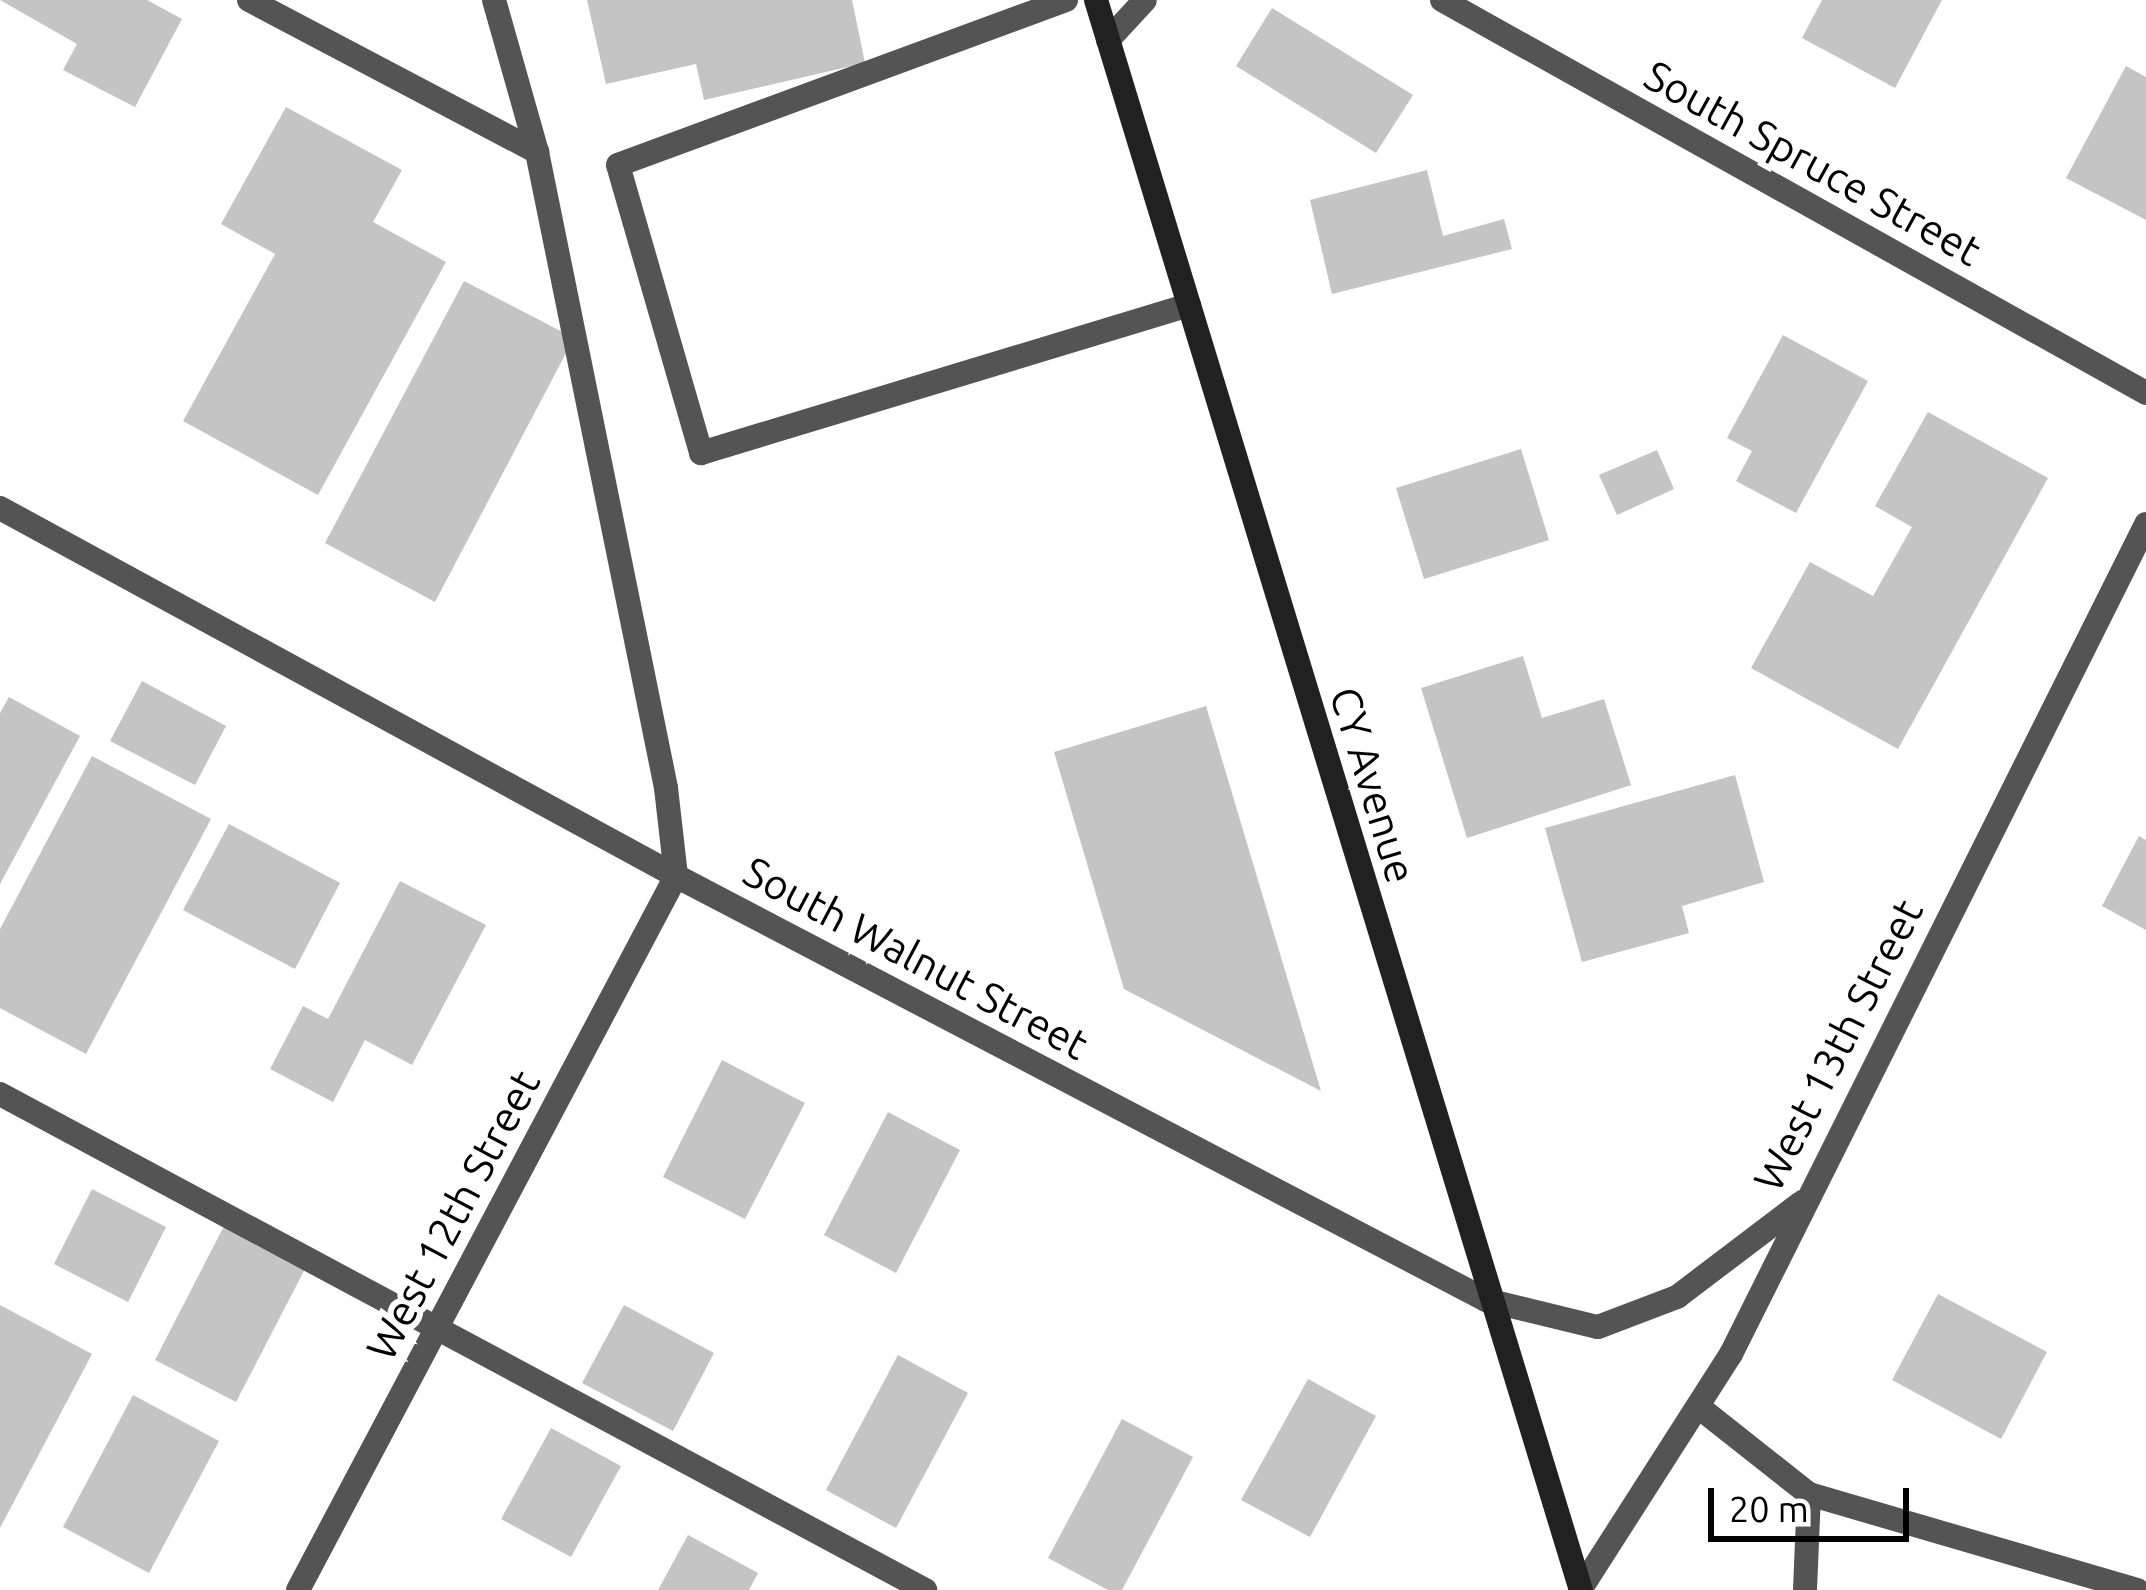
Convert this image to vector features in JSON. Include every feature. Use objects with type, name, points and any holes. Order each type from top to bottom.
[{"type":"main road","name":"CY Avenue","points":[[1096,0],[1486,1300],[1581,1590]]},
{"type":"street","points":[[249,0],[537,152]]},
{"type":"street","points":[[494,0],[537,152],[666,788],[676,877]]},
{"type":"street","points":[[1066,0],[618,165],[701,453],[1189,305]]},
{"type":"street","points":[[1108,40],[1129,0]]},
{"type":"street","points":[[1108,40],[1145,0]]},
{"type":"street","name":"South Spruce Street","points":[[1442,0],[2146,393]]},
{"type":"street","name":"South Walnut Street","points":[[0,508],[676,877],[1486,1300],[1598,1327],[1678,1298],[1802,1202]]},
{"type":"street","name":"West 13th Street","points":[[1581,1590],[1700,1408],[2146,524]]},
{"type":"street","name":"West 12th Street","points":[[298,1590],[676,877]]},
{"type":"street","points":[[0,1094],[925,1590]]},
{"type":"street","points":[[1700,1408],[1809,1494],[2137,1590]]},
{"type":"street","points":[[1805,1590],[1809,1494]]},
{"type":"building","points":[[0,0],[147,0],[182,19],[135,107],[63,70],[77,44]]},
{"type":"building","points":[[587,0],[852,0],[865,63],[704,100],[696,64],[606,84]]},
{"type":"building","points":[[1822,0],[1942,0],[1895,88],[1802,38]]},
{"type":"building","points":[[1272,8],[1413,95],[1376,153],[1236,66]]},
{"type":"building","points":[[2126,66],[2146,77],[2146,220],[2066,178]]},
{"type":"building","points":[[286,107],[402,170],[373,222],[446,262],[318,495],[183,421],[275,254],[221,224]]},
{"type":"building","points":[[1427,170],[1443,236],[1504,219],[1512,249],[1332,294],[1310,200]]},
{"type":"building","points":[[464,281],[574,338],[435,602],[325,543]]},
{"type":"building","points":[[1783,335],[1868,381],[1796,513],[1736,481],[1752,451],[1727,438]]},
{"type":"building","points":[[1928,412],[2048,478],[1898,749],[1751,668],[1810,562],[1873,596],[1912,527],[1875,506]]},
{"type":"building","points":[[1521,449],[1549,540],[1424,579],[1396,488]]},
{"type":"building","points":[[1657,450],[1674,489],[1617,515],[1599,475]]},
{"type":"building","points":[[1523,656],[1542,718],[1604,699],[1631,785],[1467,838],[1421,688]]},
{"type":"building","points":[[142,681],[226,726],[195,785],[110,741]]},
{"type":"building","points":[[9,697],[80,736],[0,884],[0,713]]},
{"type":"building","points":[[1206,706],[1321,1091],[1124,989],[1054,752]]},
{"type":"building","points":[[92,756],[211,819],[86,1054],[0,1008],[0,929]]},
{"type":"building","points":[[1735,775],[1764,882],[1682,906],[1689,933],[1582,962],[1545,828]]},
{"type":"building","points":[[229,824],[340,883],[295,969],[183,910]]},
{"type":"building","points":[[2139,836],[2146,840],[2146,930],[2102,906]]},
{"type":"building","points":[[400,881],[486,925],[412,1065],[365,1040],[333,1102],[270,1069],[303,1006],[328,1019]]},
{"type":"building","points":[[722,1060],[805,1103],[745,1219],[663,1177]]},
{"type":"building","points":[[888,1112],[960,1150],[896,1273],[824,1235]]},
{"type":"building","points":[[92,1189],[166,1227],[128,1302],[54,1264]]},
{"type":"building","points":[[224,1226],[305,1269],[236,1402],[155,1360]]},
{"type":"building","points":[[1938,1294],[2047,1352],[2001,1439],[1892,1380]]},
{"type":"building","points":[[0,1305],[92,1354],[0,1528]]},
{"type":"building","points":[[624,1305],[714,1353],[673,1431],[582,1383]]},
{"type":"building","points":[[898,1355],[968,1393],[896,1528],[826,1490]]},
{"type":"building","points":[[1308,1379],[1376,1416],[1310,1537],[1241,1500]]},
{"type":"building","points":[[133,1395],[219,1441],[149,1573],[63,1527]]},
{"type":"building","points":[[1122,1419],[1193,1457],[1122,1590],[1108,1590],[1048,1558]]},
{"type":"building","points":[[551,1428],[621,1466],[571,1557],[501,1519]]},
{"type":"building","points":[[688,1535],[758,1573],[749,1590],[658,1590]]}]
